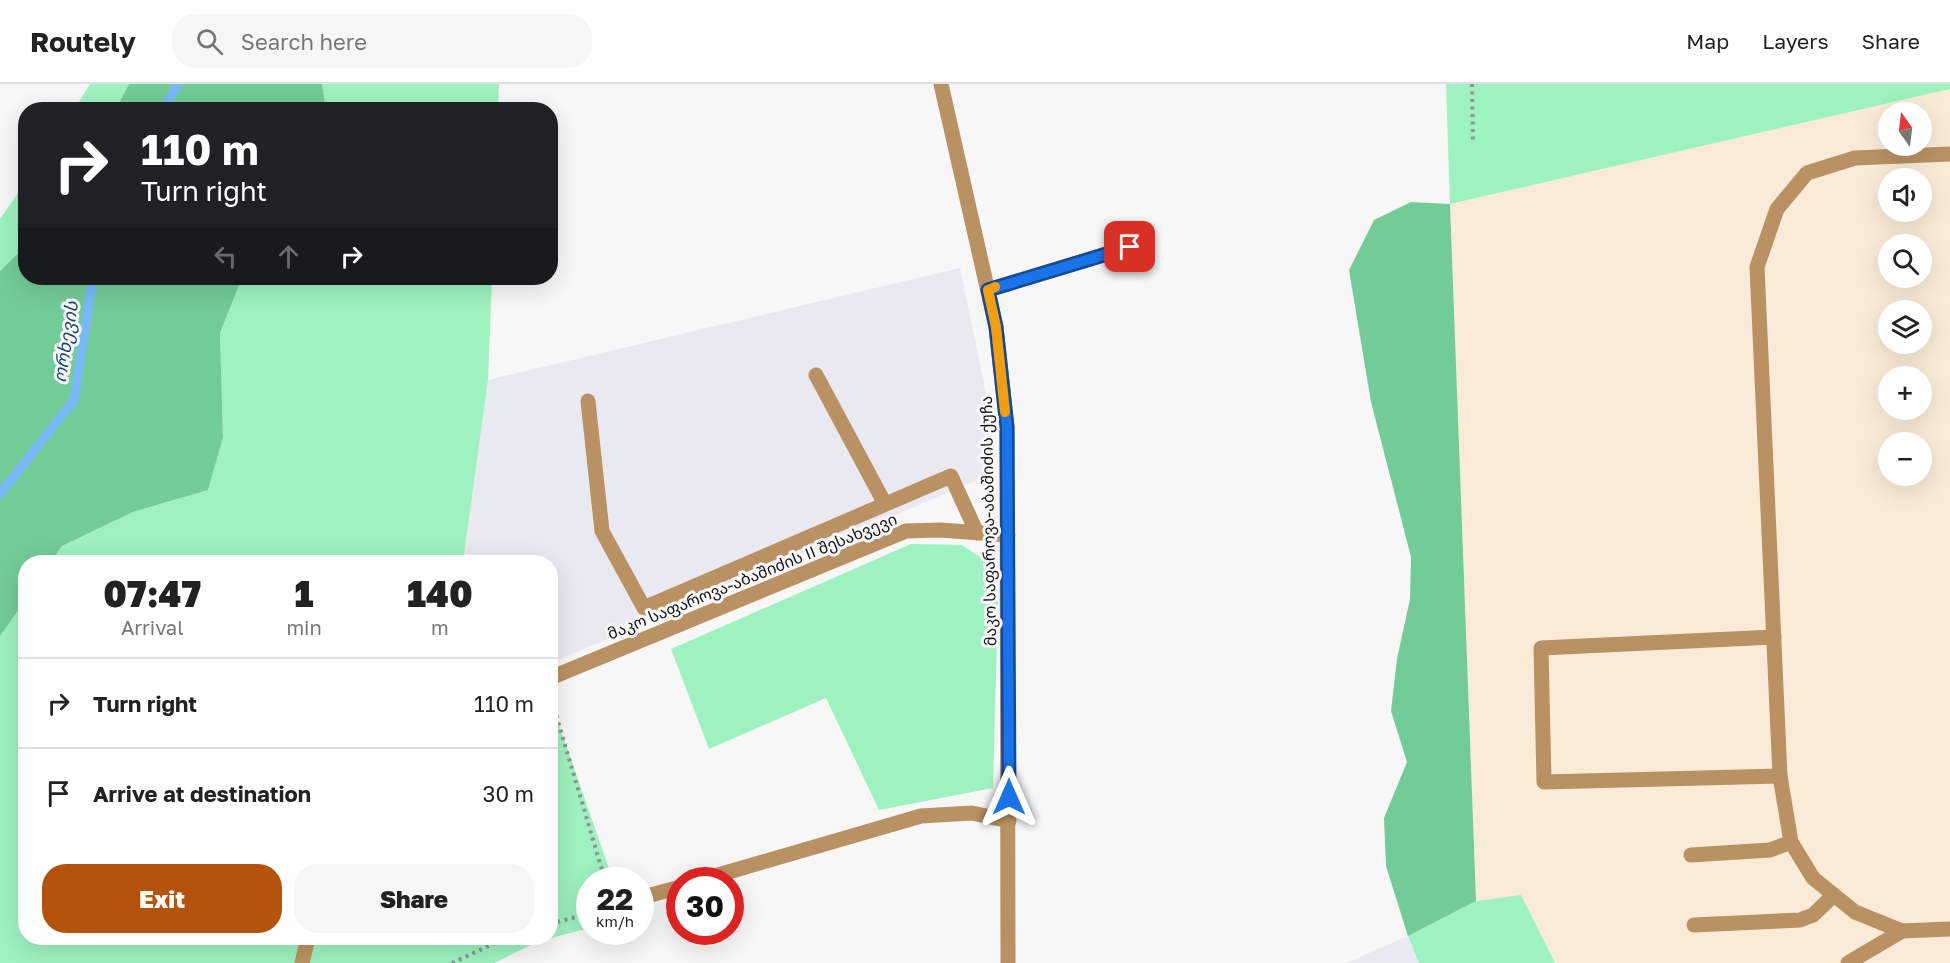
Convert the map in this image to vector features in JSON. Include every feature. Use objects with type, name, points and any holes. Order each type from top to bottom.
[{"type":"street","name":"მაკო საფაროვა-აბაშიძის ქუჩა","points":[[941,84],[996,327],[1007,427],[1008,963]]},
{"type":"street","points":[[1950,154],[1855,158],[1807,173],[1776,209],[1757,267],[1780,776],[1791,842],[1813,878],[1855,912],[1902,930],[1950,929]]},
{"type":"street","points":[[988,290],[1130,247]]},
{"type":"street","points":[[816,375],[885,504]]},
{"type":"street","points":[[588,401],[602,531],[644,608],[951,476],[977,533]]},
{"type":"street","name":"მაკო საფაროვა-აბაშიძის II შესახვევი","points":[[558,675],[906,531],[940,530],[1008,535]]},
{"type":"street","points":[[1774,637],[1541,648],[1544,782],[1780,776]]},
{"type":"street","points":[[744,867],[921,816],[972,813],[1009,821]]},
{"type":"street","points":[[1691,855],[1770,850],[1791,842]]},
{"type":"street","points":[[1694,925],[1800,920],[1813,915],[1834,895]]},
{"type":"street","points":[[1848,963],[1902,930]]},
{"type":"street","points":[[302,963],[306,945]]},
{"type":"path","points":[[1472,84],[1473,144]]},
{"type":"path","points":[[558,724],[601,867]]},
{"type":"path","points":[[558,922],[576,917]]},
{"type":"path","points":[[452,963],[491,945]]},
{"type":"shaded area","points":[[1950,89],[1950,963],[1555,963],[1521,895],[1476,901],[1450,204],[1878,106],[1878,156],[1932,156],[1932,102],[1893,102]]},
{"type":"shaded area","points":[[960,268],[994,432],[991,474],[558,660],[558,555],[464,555],[488,380]]},
{"type":"shaded area","points":[[1408,936],[1419,963],[1346,963]]},
{"type":"green space","points":[[90,84],[129,84],[120,102],[79,102]]},
{"type":"green space","points":[[129,84],[322,84],[325,102],[120,102]]},
{"type":"green space","points":[[322,84],[499,84],[498,102],[325,102]]},
{"type":"green space","points":[[1446,84],[1950,84],[1950,89],[1893,102],[1878,102],[1878,106],[1450,204]]},
{"type":"green space","points":[[18,193],[18,253],[0,271],[0,219]]},
{"type":"green space","points":[[1411,202],[1450,204],[1476,901],[1408,936],[1386,866],[1384,818],[1407,762],[1391,711],[1397,659],[1410,599],[1411,557],[1371,402],[1349,270],[1374,220]]},
{"type":"green space","points":[[18,253],[18,285],[239,285],[220,333],[223,438],[208,490],[133,512],[62,546],[56,555],[18,555],[18,611],[0,636],[0,271]]},
{"type":"green space","points":[[239,285],[492,285],[488,380],[464,555],[56,555],[62,546],[133,512],[208,490],[223,438],[220,333]]},
{"type":"green space","points":[[911,544],[962,545],[986,561],[998,599],[993,788],[879,810],[826,698],[709,749],[671,649]]},
{"type":"green space","points":[[18,611],[18,945],[531,945],[494,963],[0,963],[0,636]]},
{"type":"green space","points":[[558,722],[608,867],[576,867],[576,932],[558,936]]},
{"type":"green space","points":[[1521,895],[1555,963],[1419,963],[1408,936],[1476,901]]},
{"type":"waterway","name":"ორხევის","points":[[168,102],[178,84]]},
{"type":"waterway","name":"ორხევის","points":[[0,494],[74,400],[92,285]]},
{"type":"slow traffic","points":[[995,287],[988,290],[996,327],[1005,412]]},
{"type":"route","points":[[1009,797],[1007,427],[996,327],[988,290],[1130,247]]}]
